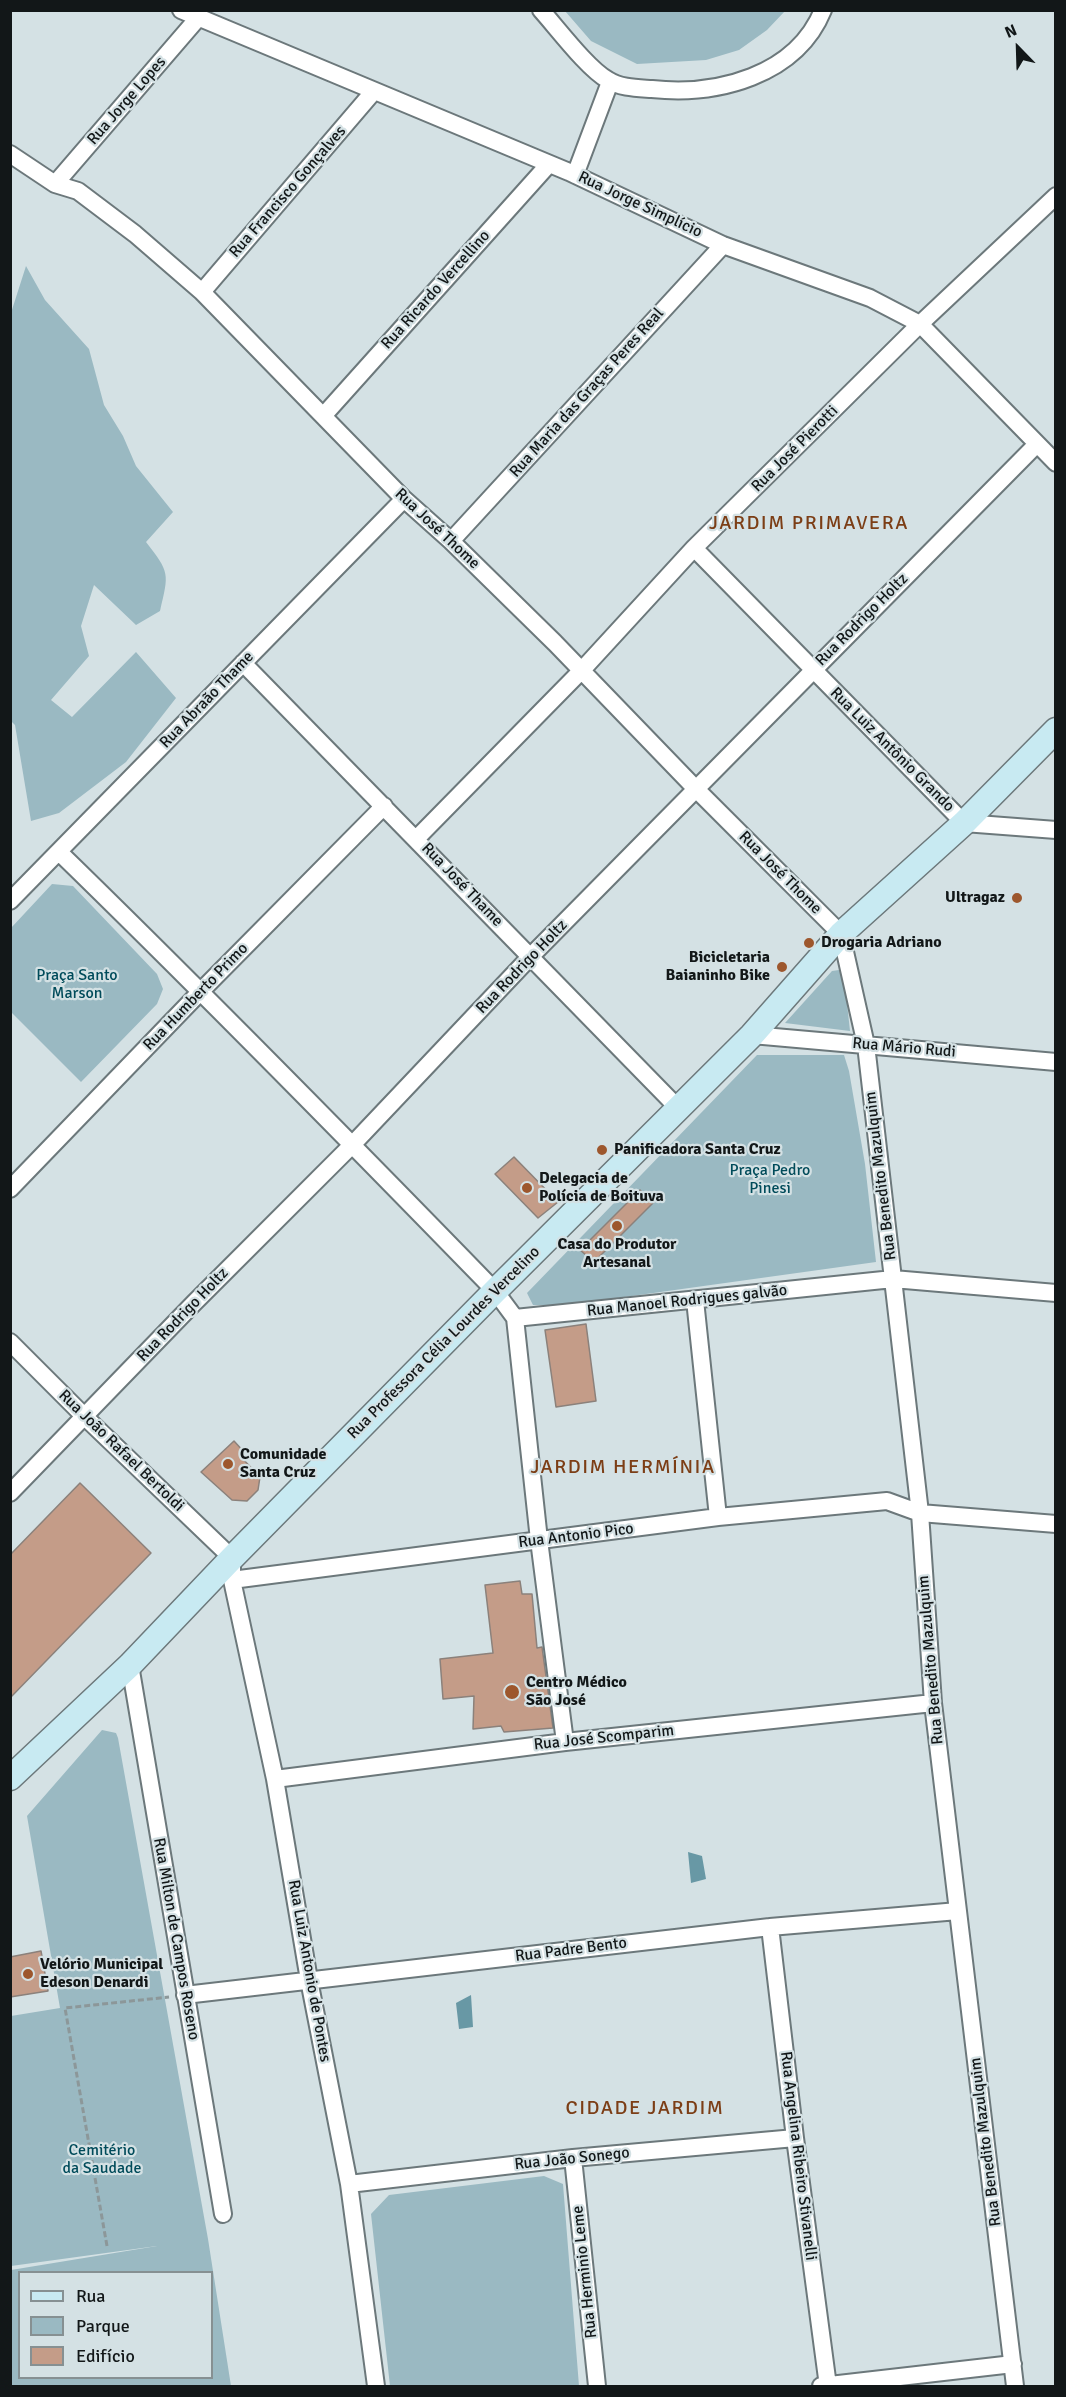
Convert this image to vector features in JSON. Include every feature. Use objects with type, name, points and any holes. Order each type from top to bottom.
[{"type":"main road","name":"Rua Professora Célia Lourdes Vercelino","points":[[10,1778],[232,1569],[495,1291],[752,1035],[842,934],[964,823],[1056,730]]},
{"type":"street","name":"Rua Jorge Simplício","points":[[181,10],[575,175],[723,244],[870,298],[920,324],[1056,463]]},
{"type":"street","points":[[541,10],[595,70],[610,82],[671,91],[695,91],[750,80],[793,53],[813,31],[824,10]]},
{"type":"street","name":"Rua Jorge Lopes","points":[[55,184],[198,18]]},
{"type":"street","points":[[575,175],[610,82]]},
{"type":"street","name":"Rua Francisco Gonçalves","points":[[202,292],[374,91]]},
{"type":"street","name":"Rua José Thome","points":[[10,154],[55,184],[78,191],[135,234],[202,292],[404,499],[451,541],[582,670],[696,789],[842,934]]},
{"type":"street","name":"Rua Ricardo Vercellino","points":[[324,415],[549,164]]},
{"type":"street","name":"Rua José Pierotti","points":[[417,838],[582,670],[694,548],[920,324],[1056,196]]},
{"type":"street","name":"Rua Maria das Graças Peres Real","points":[[451,541],[723,244]]},
{"type":"street","name":"Rua Rodrigo Holtz","points":[[10,1493],[194,1303],[353,1144],[531,956],[1037,444]]},
{"type":"street","name":"Rua Abraão Thame","points":[[10,901],[404,499]]},
{"type":"street","name":"Rua Luiz Antônio Grando","points":[[694,548],[964,823]]},
{"type":"street","name":"Rua José Thame","points":[[243,663],[417,838],[678,1108]]},
{"type":"street","name":"Rua Humberto Primo","points":[[10,1189],[384,806]]},
{"type":"street","points":[[964,823],[1056,830]]},
{"type":"street","points":[[58,852],[202,990],[495,1291],[515,1318],[539,1540],[565,1742]]},
{"type":"street","name":"Rua Benedito Mazulquim","points":[[842,934],[866,1045],[920,1513],[933,1703],[1015,2386]]},
{"type":"street","name":"Rua Mário Rudi","points":[[752,1035],[1056,1062]]},
{"type":"street","points":[[893,1278],[1056,1293]]},
{"type":"street","name":"Rua Manoel Rodrigues galvão","points":[[515,1318],[893,1278]]},
{"type":"street","points":[[695,1300],[718,1517]]},
{"type":"street","name":"Rua João Rafael Bertoldi","points":[[10,1342],[232,1569]]},
{"type":"street","name":"Rua Antonio Pico","points":[[232,1569],[539,1540],[718,1517],[887,1501],[920,1513],[1056,1524]]},
{"type":"street","name":"Rua Luiz Antonio de Pontes","points":[[232,1569],[275,1779],[309,1980],[349,2184],[375,2386]]},
{"type":"street","name":"Rua Milton de Campos Roseno","points":[[130,1665],[224,2214]]},
{"type":"street","name":"Rua José Scomparim","points":[[275,1779],[565,1742],[933,1703]]},
{"type":"street","name":"Rua Padre Bento","points":[[185,1995],[770,1927],[958,1911]]},
{"type":"street","name":"Rua Angelina Ribeiro Stivanelli","points":[[770,1927],[828,2386]]},
{"type":"street","name":"Rua João Sonego","points":[[349,2184],[573,2158],[795,2138]]},
{"type":"street","name":"Rua Herminio Leme","points":[[573,2158],[597,2386]]},
{"type":"street","points":[[821,2386],[1013,2364]]},
{"type":"path","points":[[107,2246],[65,2008],[185,1995]]},
{"type":"green space","points":[[565,11],[785,11],[767,30],[739,50],[706,60],[637,64],[591,41]]},
{"type":"green space","points":[[26,266],[45,300],[89,349],[104,405],[123,436],[136,466],[173,512],[146,542],[160,561],[165,574],[165,589],[160,611],[136,625],[94,585],[81,626],[89,656],[51,700],[72,717],[136,652],[176,698],[126,762],[59,813],[31,821],[15,725],[10,720],[10,316]]},
{"type":"green space","name":"Praça Santo Marson","points":[[52,884],[73,886],[157,974],[163,989],[157,1004],[81,1082],[11,1012],[11,928]]},
{"type":"green space","points":[[839,970],[844,976],[850,1031],[785,1023],[832,971]]},
{"type":"green space","name":"Praça Pedro Pinesi","points":[[757,1055],[844,1055],[849,1071],[865,1164],[876,1262],[567,1305],[533,1305],[527,1293]]},
{"type":"green space","name":"Cemitério da Saudade","points":[[102,1730],[116,1733],[118,1738],[208,2239],[231,2386],[11,2386],[11,2270],[157,2246],[11,2266],[11,2016],[60,2008],[27,1816]]},
{"type":"green space","points":[[544,2176],[563,2184],[579,2386],[390,2386],[371,2214],[389,2195]]},
{"type":"shaded area","points":[[688,1852],[702,1856],[706,1879],[691,1883]]},
{"type":"shaded area","points":[[471,1995],[473,2027],[459,2029],[456,2003]]},
{"type":"building","name":"Delegacia de Polícia de Boituva","points":[[514,1157],[558,1202],[538,1218],[495,1174]]},
{"type":"building","name":"Casa do Produtor Artesanal","points":[[640,1190],[654,1202],[594,1262],[580,1250]]},
{"type":"building","points":[[586,1324],[596,1401],[556,1407],[545,1330]]},
{"type":"building","name":"Comunidade Santa Cruz","points":[[234,1441],[245,1453],[241,1457],[260,1477],[258,1490],[247,1501],[232,1500],[201,1472]]},
{"type":"building","points":[[80,1483],[151,1553],[10,1698],[10,1555]]},
{"type":"building","name":"Centro Médico São José","points":[[520,1581],[522,1594],[532,1594],[537,1648],[542,1647],[553,1728],[504,1732],[501,1726],[473,1729],[474,1696],[443,1699],[440,1659],[493,1653],[485,1585]]},
{"type":"building","name":"Velório Municipal Edeson Denardi","points":[[41,1951],[48,1991],[10,1997],[10,1957]]},
{"type":"place","name":"Ultragaz","points":[[1017,898]]},
{"type":"place","name":"Drogaria Adriano","points":[[809,943]]},
{"type":"place","name":"Bicicletaria Baianinho Bike","points":[[782,967]]},
{"type":"place","name":"Panificadora Santa Cruz","points":[[602,1150]]},
{"type":"place","name":"Delegacia de Polícia de Boituva","points":[[527,1188]]},
{"type":"place","name":"Casa do Produtor Artesanal","points":[[617,1226]]},
{"type":"place","name":"Comunidade Santa Cruz","points":[[228,1464]]},
{"type":"place","name":"Centro Médico São José","points":[[512,1692]]},
{"type":"place","name":"Velório Municipal Edeson Denardi","points":[[28,1974]]},
{"type":"district","name":"JARDIM PRIMAVERA","points":[[809,524]]},
{"type":"district","name":"JARDIM HERMÍNIA","points":[[623,1468]]},
{"type":"district","name":"CIDADE JARDIM","points":[[645,2109]]}]
